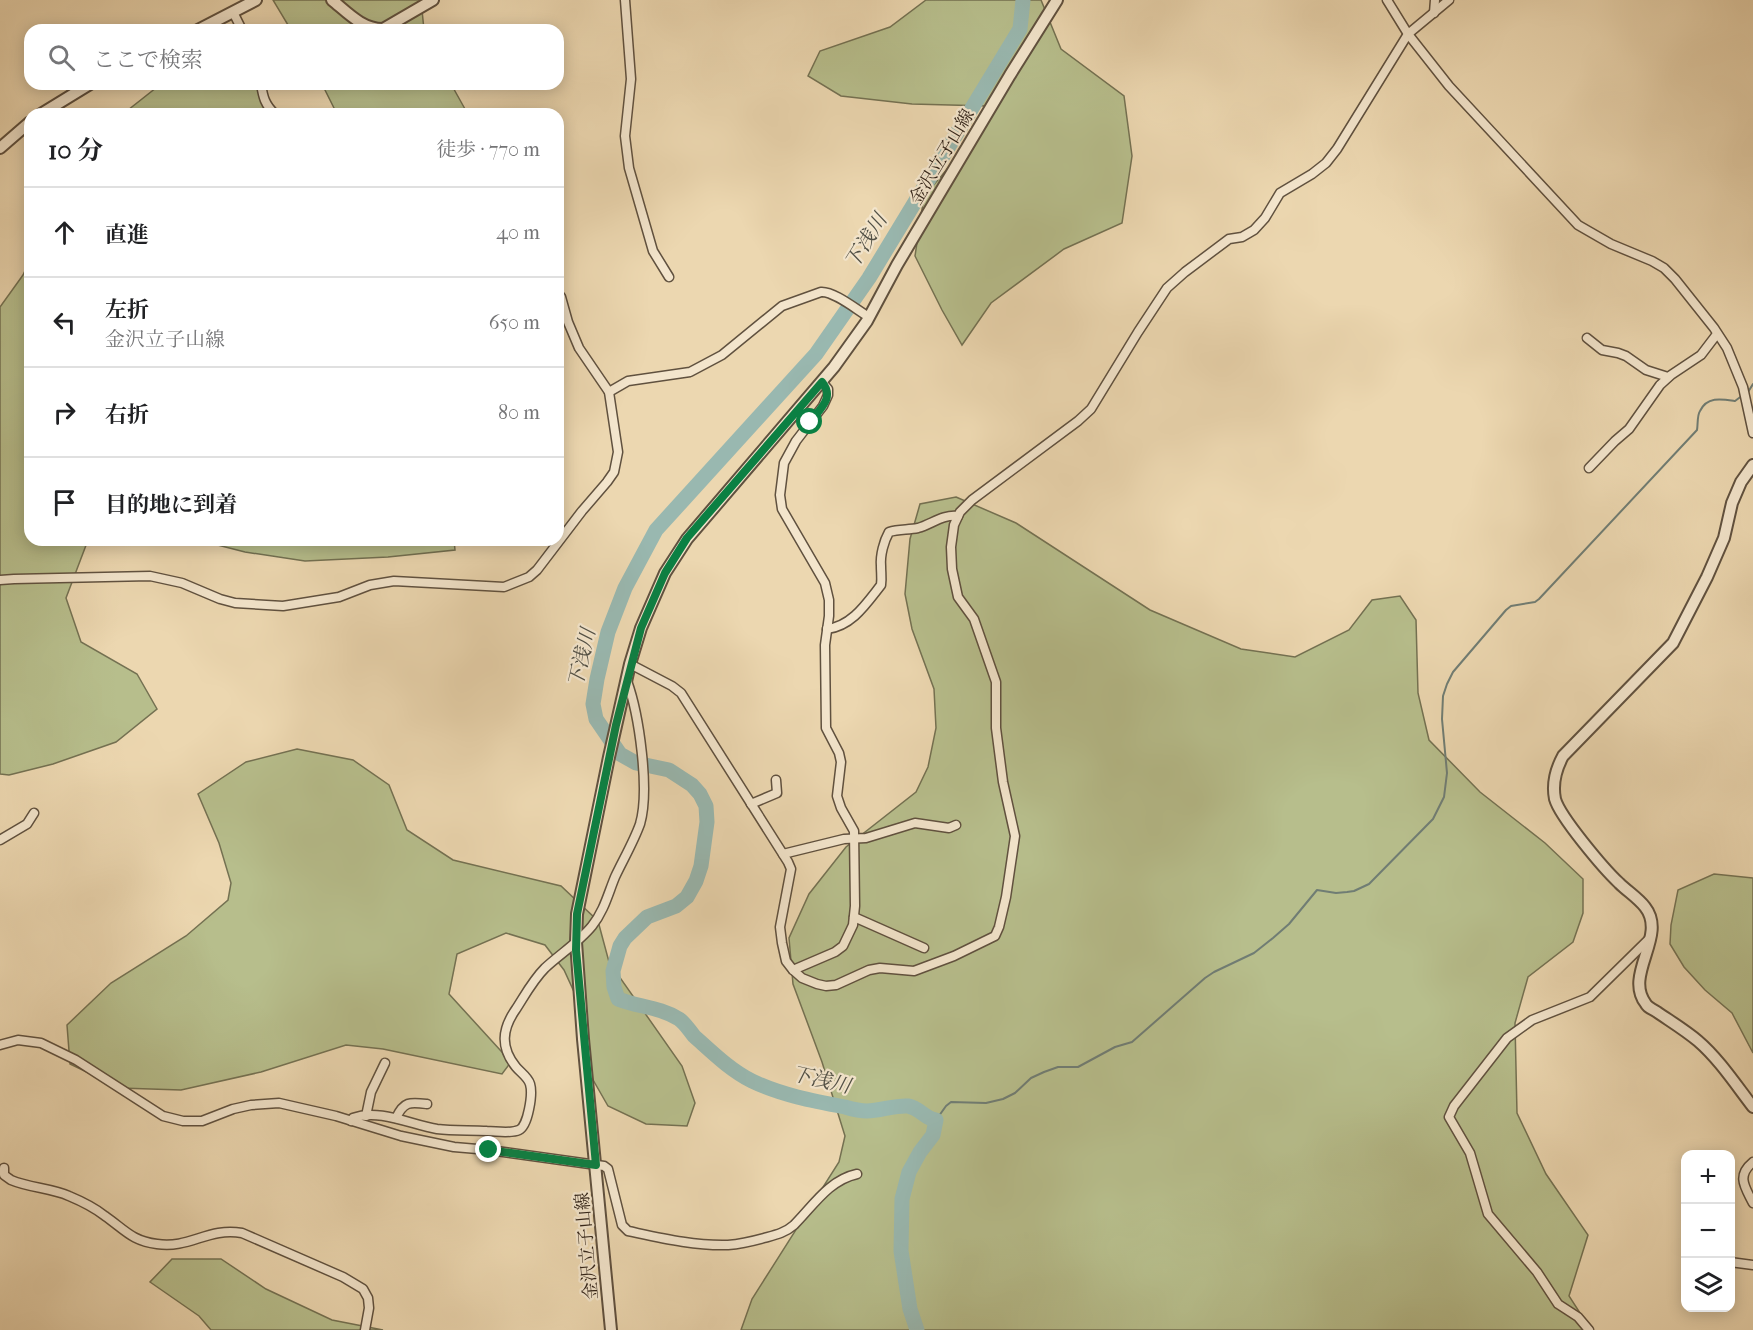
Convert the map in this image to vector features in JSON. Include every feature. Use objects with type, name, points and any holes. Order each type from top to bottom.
[{"type":"street","points":[[210,24],[256,0]]},
{"type":"street","points":[[332,0],[362,24]]},
{"type":"street","points":[[392,24],[433,0]]},
{"type":"street","points":[[625,0],[631,79],[625,136],[629,168],[653,251],[669,277]]},
{"type":"street","name":"金沢立子山線","points":[[611,1330],[583,1039],[576,942],[577,914],[616,725],[641,628],[665,573],[687,538],[822,382],[869,317],[897,265],[1057,0]]},
{"type":"street","points":[[1387,0],[1408,34],[1449,86],[1578,225],[1611,244],[1664,268],[1675,279],[1727,348],[1743,387],[1753,433]]},
{"type":"street","points":[[1434,13],[1435,0]]},
{"type":"street","points":[[630,664],[681,693],[791,869],[780,927],[786,961],[802,978],[826,986],[836,985],[869,970],[880,968],[914,971],[954,956],[995,936],[1006,897],[1015,836],[1003,782],[996,728],[996,682],[974,620],[958,597],[952,569],[951,547],[954,525],[958,516],[986,488],[1078,422],[1091,409],[1167,288],[1229,239],[1242,237],[1254,230],[1265,218],[1280,193],[1326,163],[1408,34],[1449,0]]},
{"type":"street","points":[[233,12],[239,24]]},
{"type":"street","points":[[51,108],[80,90]]},
{"type":"street","points":[[262,90],[263,98],[269,108]]},
{"type":"street","points":[[0,148],[24,127]]},
{"type":"street","points":[[609,392],[628,381],[690,372],[722,355],[782,306],[824,291],[869,317]]},
{"type":"street","points":[[564,308],[579,348],[609,392],[618,445],[614,472],[608,482],[564,534]]},
{"type":"street","points":[[1589,468],[1629,429],[1654,392],[1668,377],[1701,355],[1717,334]]},
{"type":"street","points":[[1587,338],[1602,350],[1626,356],[1646,370],[1668,377]]},
{"type":"street","points":[[793,970],[835,952],[843,946],[853,925],[855,906],[854,831],[837,796],[841,762],[839,753],[826,728],[825,645],[829,600],[825,584],[782,509],[780,495],[784,463],[796,441],[823,406],[828,395],[828,389],[822,382]]},
{"type":"street","points":[[1753,465],[1741,482],[1732,503],[1724,538],[1673,643],[1563,756],[1557,768],[1554,791],[1561,813],[1610,873],[1645,907],[1651,920],[1650,938],[1639,982],[1646,1004],[1703,1045],[1753,1107]]},
{"type":"street","points":[[827,629],[839,628],[850,620],[881,585],[880,564],[889,532],[915,528],[952,515],[958,516]]},
{"type":"street","points":[[0,580],[150,576],[182,584],[220,600],[278,606],[321,601],[370,585],[394,581],[494,587],[511,585],[529,578],[555,546]]},
{"type":"street","points":[[351,1121],[358,1116],[396,1118],[440,1129],[505,1132],[520,1130],[527,1119],[531,1086],[505,1050],[504,1036],[507,1025],[543,970],[576,942],[602,912],[639,824],[644,780],[643,765],[632,695],[627,680]]},
{"type":"street","points":[[751,804],[777,793],[776,780]]},
{"type":"street","points":[[0,840],[27,824],[34,813]]},
{"type":"street","points":[[783,855],[819,844],[866,838],[915,823],[949,828],[956,825]]},
{"type":"street","points":[[854,917],[924,948]]},
{"type":"street","points":[[1589,1330],[1578,1317],[1558,1304],[1537,1272],[1488,1214],[1470,1153],[1449,1117],[1454,1106],[1508,1038],[1532,1020],[1590,997],[1650,938]]},
{"type":"street","points":[[0,1045],[18,1040],[41,1043],[76,1060],[153,1111],[172,1119],[202,1121],[245,1106],[279,1103],[454,1148],[489,1150],[604,1166],[608,1169],[622,1225],[628,1231],[678,1241],[727,1245],[781,1233],[788,1230],[824,1192],[840,1181],[858,1174]]},
{"type":"street","points":[[366,1116],[371,1092],[385,1063]]},
{"type":"street","points":[[396,1118],[399,1110],[406,1104],[412,1102],[427,1104]]},
{"type":"street","points":[[1753,1162],[1745,1170],[1743,1180],[1753,1203]]},
{"type":"street","points":[[4,1168],[4,1175],[11,1180],[68,1196],[92,1208],[137,1240],[158,1245],[176,1245],[213,1233],[242,1233],[343,1277],[363,1289],[368,1298],[369,1308],[365,1330]]},
{"type":"street","points":[[1735,1263],[1753,1265]]},
{"type":"green space","points":[[273,0],[421,0],[423,24],[287,24]]},
{"type":"green space","points":[[926,0],[1041,0],[1061,49],[1124,96],[1132,156],[1122,223],[1064,249],[991,303],[962,345],[915,256],[924,196],[974,138],[987,106],[912,104],[841,96],[808,76],[820,51],[890,27]]},
{"type":"green space","points":[[153,90],[263,90],[271,108],[131,108]]},
{"type":"green space","points":[[325,90],[454,90],[464,108],[334,108]]},
{"type":"green space","points":[[24,273],[24,546],[86,546],[66,598],[81,642],[137,674],[157,709],[116,742],[53,764],[9,775],[0,774],[0,307]]},
{"type":"green space","points":[[956,497],[1016,523],[1150,610],[1241,649],[1295,657],[1349,630],[1372,600],[1400,596],[1416,620],[1418,693],[1429,740],[1480,792],[1545,843],[1583,879],[1583,913],[1573,942],[1528,977],[1515,1023],[1517,1113],[1546,1174],[1588,1235],[1569,1296],[1591,1330],[741,1330],[752,1299],[839,1162],[845,1136],[822,1062],[793,984],[789,938],[809,894],[846,847],[916,792],[928,767],[936,728],[934,689],[912,629],[905,594],[910,539],[920,504]]},
{"type":"green space","points":[[222,546],[455,546],[455,550],[388,557],[305,561]]},
{"type":"green space","points":[[297,749],[353,760],[389,785],[407,830],[453,860],[561,886],[598,921],[609,962],[682,1066],[695,1103],[687,1126],[646,1124],[608,1106],[588,1071],[581,1007],[564,970],[545,945],[506,933],[457,954],[449,994],[511,1062],[502,1074],[383,1049],[346,1045],[261,1072],[181,1090],[120,1088],[70,1064],[67,1025],[111,983],[186,936],[228,900],[231,883],[219,843],[198,794],[246,762]]},
{"type":"green space","points":[[1714,874],[1753,878],[1753,1053],[1732,1013],[1705,990],[1684,967],[1670,944],[1678,890]]},
{"type":"green space","points":[[172,1259],[221,1259],[266,1289],[332,1320],[383,1330],[211,1330],[199,1316],[150,1282]]},
{"type":"waterway","name":"下浅川","points":[[917,1330],[910,1309],[901,1251],[902,1199],[909,1172],[933,1135],[936,1120],[908,1106],[862,1111],[797,1097],[763,1086],[744,1077],[729,1066],[694,1036],[679,1019],[664,1012],[618,999],[614,987],[613,971],[620,946],[625,938],[647,917],[676,906],[687,897],[696,881],[701,866],[707,822],[706,806],[692,785],[669,770],[636,763],[620,754],[596,719],[593,704],[608,632],[625,588],[656,530],[816,354],[869,278],[1020,29],[1023,0]]},
{"type":"waterway","points":[[1748,392],[1753,384]]},
{"type":"waterway","points":[[936,1120],[951,1102],[986,1103],[1003,1099],[1015,1093],[1031,1078],[1044,1072],[1058,1067],[1078,1067],[1115,1047],[1132,1042],[1205,978],[1254,953],[1273,938],[1289,924],[1317,890],[1347,892],[1369,884],[1433,819],[1444,797],[1447,773],[1442,719],[1443,696],[1453,672],[1506,610],[1511,606],[1535,602],[1539,599],[1697,430],[1698,415],[1703,406],[1715,400],[1735,401],[1743,395]]},
{"type":"route","points":[[489,1150],[596,1165],[576,950],[577,914],[630,664],[641,628],[665,573],[687,538],[822,382],[828,389],[828,395],[823,406],[810,422]]}]
